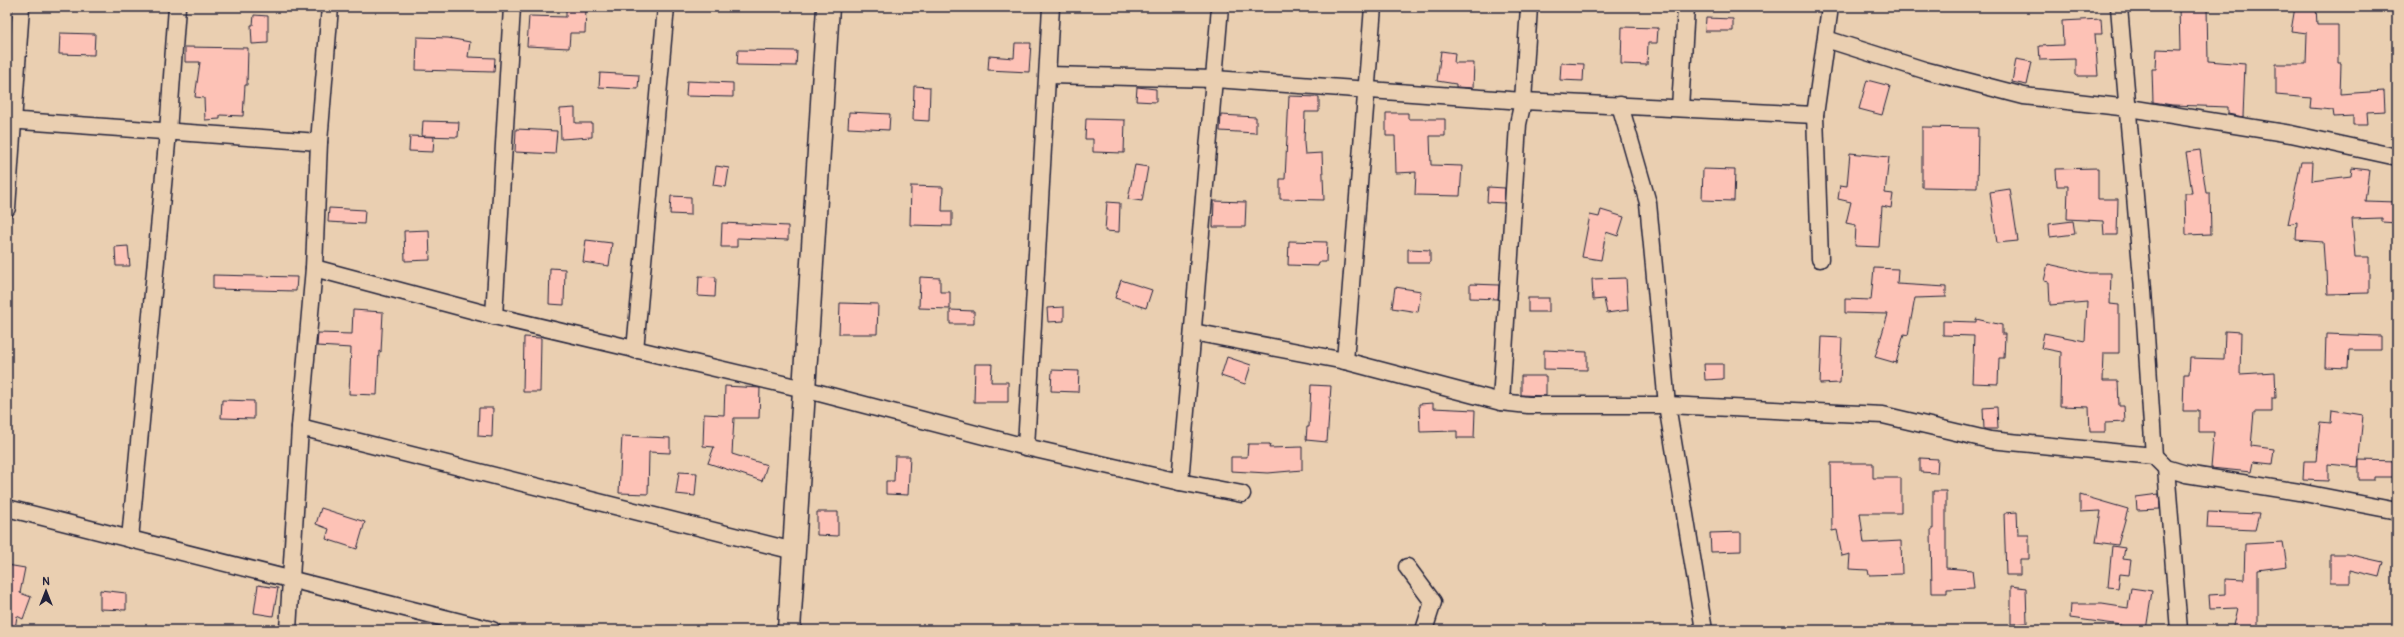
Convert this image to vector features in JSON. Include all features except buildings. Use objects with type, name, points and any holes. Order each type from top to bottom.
[{"type":"street","points":[[7,208],[10,120],[21,7]]},
{"type":"street","points":[[130,539],[168,132],[177,7]]},
{"type":"street","points":[[288,630],[300,427],[314,268],[319,142],[330,7]]},
{"type":"street","points":[[494,316],[512,7]]},
{"type":"street","points":[[635,350],[666,7]]},
{"type":"street","points":[[789,630],[828,7]]},
{"type":"street","points":[[1026,447],[1051,7]]},
{"type":"street","points":[[1180,482],[1220,7]]},
{"type":"street","points":[[1345,361],[1373,7]]},
{"type":"street","points":[[1501,402],[1518,124],[1524,101],[1530,7]]},
{"type":"street","points":[[1680,108],[1686,7]]},
{"type":"street","points":[[1820,259],[1815,115],[1830,7]]},
{"type":"street","points":[[2119,7],[2129,108],[2154,456]]},
{"type":"street","points":[[1826,39],[1924,70],[2024,96],[2129,108],[2291,134],[2397,157]]},
{"type":"street","points":[[1048,75],[1215,79],[1524,101],[1815,115]]},
{"type":"street","points":[[1620,105],[1648,203],[1667,405],[1704,630]]},
{"type":"street","points":[[10,120],[319,142]]},
{"type":"street","points":[[314,268],[494,316],[804,389],[1026,447],[1180,482],[1242,494]]},
{"type":"street","points":[[1193,332],[1345,361],[1501,402],[1528,405],[1667,405],[1883,415],[1990,440],[2154,456],[2166,468],[2186,474],[2299,492],[2397,511]]},
{"type":"street","points":[[300,427],[794,551]]},
{"type":"street","points":[[2166,468],[2179,630]]},
{"type":"street","points":[[7,508],[492,630]]},
{"type":"street","points":[[1406,567],[1433,602],[1424,630]]}]
